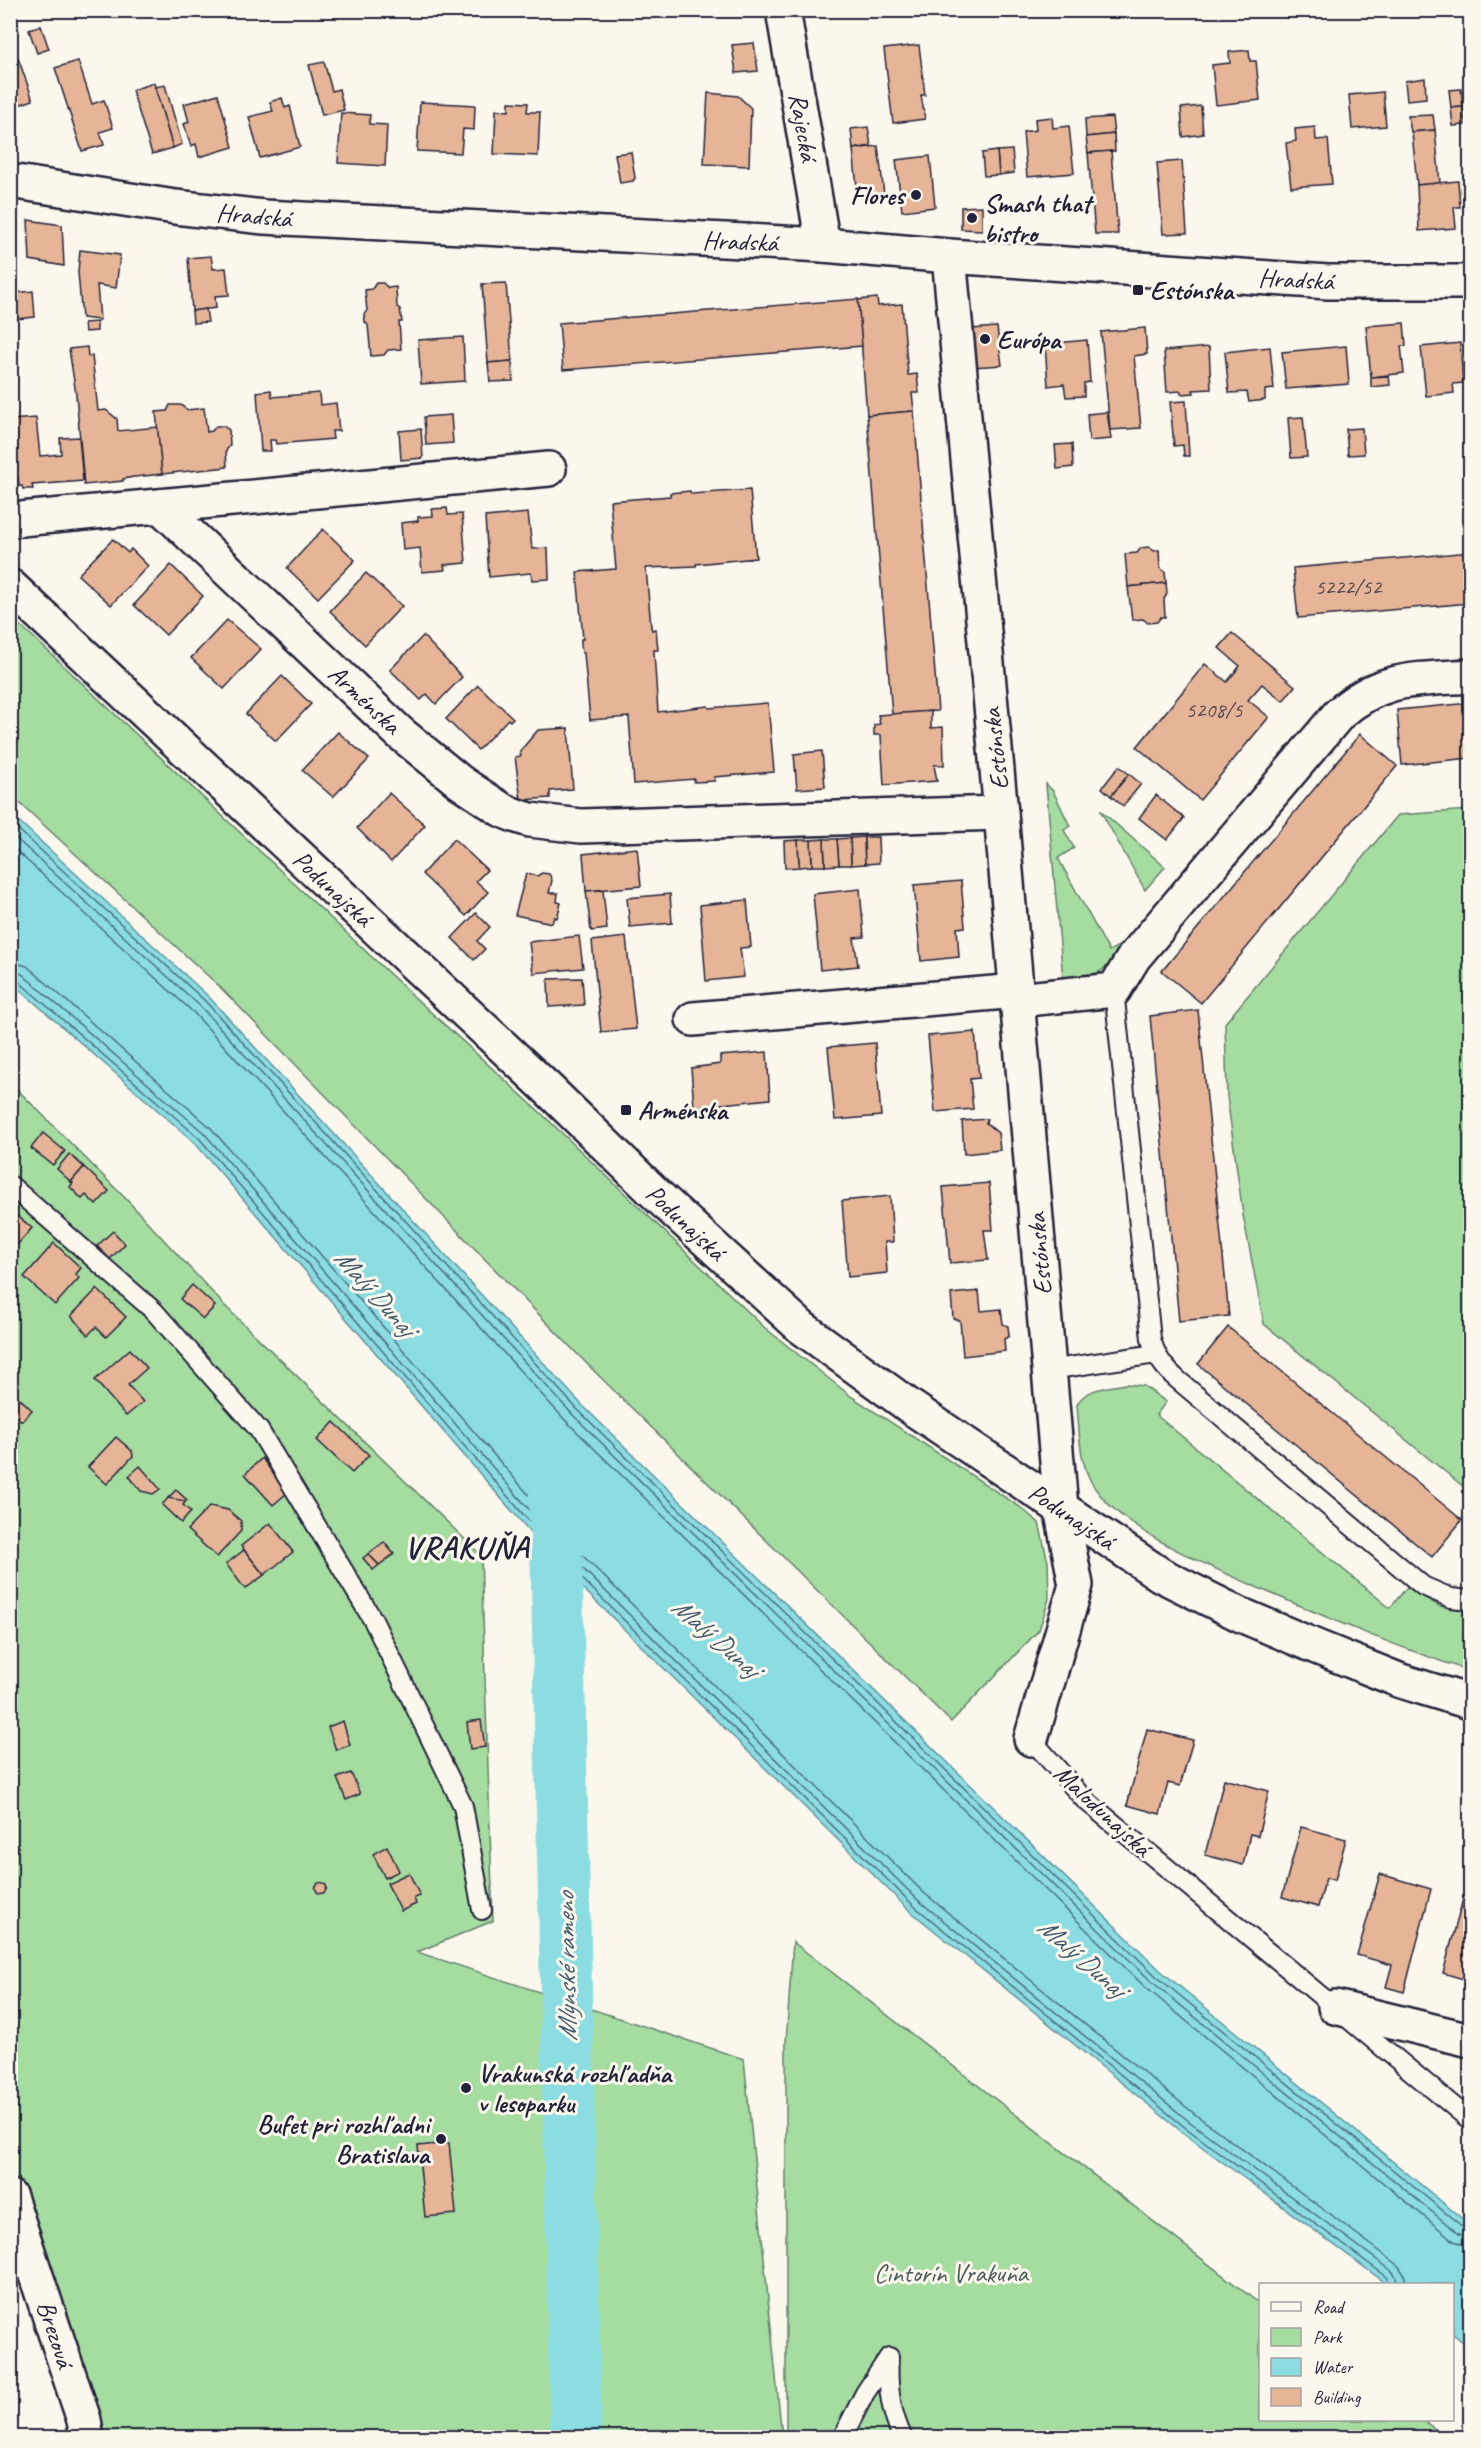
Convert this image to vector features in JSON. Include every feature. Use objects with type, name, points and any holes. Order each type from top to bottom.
[{"type":"street","name":"Rajecká","points":[[783,10],[823,245]]},
{"type":"street","name":"Hradská","points":[[10,181],[175,207],[264,217],[823,245],[1328,282],[1470,282]]},
{"type":"street","name":"Estónska","points":[[949,256],[1001,813],[1061,1508]]},
{"type":"street","points":[[10,520],[549,469]]},
{"type":"street","name":"Arménska","points":[[160,506],[400,733],[460,782],[502,810],[514,815],[530,820],[581,826],[1001,813]]},
{"type":"street","name":"Podunajská","points":[[10,586],[539,1080],[668,1206],[801,1327],[903,1401],[1146,1566],[1239,1614],[1401,1681],[1470,1702]]},
{"type":"street","points":[[693,1019],[1114,990],[1134,957],[1339,714],[1352,702],[1364,693],[1396,682],[1470,676]]},
{"type":"street","name":"Malodunajská","points":[[1031,1739],[1076,1585],[1061,1508]]},
{"type":"street","name":"Malodunajská","points":[[1335,2007],[1470,2040]]},
{"type":"street","name":"Brezová","points":[[10,2197],[84,2421],[87,2438]]},
{"type":"lane","points":[[1114,990],[1150,1328],[1156,1354],[1166,1369],[1178,1380],[1423,1586],[1451,1598],[1470,1600]]},
{"type":"lane","points":[[10,1185],[154,1311],[259,1430],[373,1620],[463,1806],[482,1910]]},
{"type":"lane","points":[[1049,1370],[1156,1354]]},
{"type":"lane","name":"Malodunajská","points":[[1031,1739],[1084,1799],[1470,2120]]},
{"type":"lane","points":[[842,2438],[865,2393],[889,2357],[887,2381],[891,2406],[903,2438]]},
{"type":"green space","points":[[11,618],[542,1114],[765,1328],[852,1397],[1020,1507],[1039,1523],[1048,1562],[1049,1599],[1039,1630],[951,1722],[589,1366],[219,986],[11,795]]},
{"type":"green space","points":[[1046,784],[1053,791],[1070,826],[1064,830],[1074,848],[1058,858],[1109,951],[1126,942],[1108,966],[1094,974],[1075,979],[1063,979]]},
{"type":"green space","points":[[1100,810],[1165,867],[1145,890]]},
{"type":"green space","points":[[1470,810],[1470,1492],[1264,1324],[1243,1215],[1227,1096],[1225,1023],[1398,815]]},
{"type":"green space","points":[[11,1083],[128,1201],[225,1306],[481,1555],[493,1921],[417,1952],[744,2059],[782,2437],[97,2437],[82,2357],[11,2166]]},
{"type":"green space","points":[[1126,1384],[1144,1386],[1166,1402],[1156,1415],[1390,1608],[1407,1587],[1439,1606],[1470,1611],[1470,1671],[1361,1631],[1215,1569],[1172,1548],[1132,1524],[1115,1510],[1093,1486],[1084,1464],[1077,1405],[1080,1399],[1091,1392]]},
{"type":"green space","name":"Cintorín Vrakuňa","points":[[793,1942],[1259,2303],[1259,2421],[1423,2421],[1447,2437],[786,2438],[786,2042]]},
{"type":"water","name":"Malý Dunaj","points":[[11,814],[209,997],[581,1404],[1161,1971],[1470,2225],[1470,2348],[1454,2335],[1454,2283],[1386,2283],[1182,2132],[909,1910],[556,1562],[194,1142],[11,982]]},
{"type":"building","points":[[41,26],[49,49],[37,53],[29,30]]},
{"type":"building","points":[[754,43],[758,71],[736,73],[732,45]]},
{"type":"building","points":[[919,45],[925,95],[921,95],[925,119],[893,123],[884,49]]},
{"type":"building","points":[[1249,50],[1250,61],[1256,61],[1260,100],[1216,105],[1212,65],[1230,63],[1229,52]]},
{"type":"building","points":[[18,58],[33,100],[10,108],[10,61]]},
{"type":"building","points":[[78,61],[92,104],[104,100],[113,128],[100,132],[104,145],[82,151],[55,68]]},
{"type":"building","points":[[324,62],[332,91],[339,89],[344,110],[322,115],[309,65]]},
{"type":"building","points":[[1425,78],[1426,98],[1407,100],[1405,81]]},
{"type":"building","points":[[154,83],[173,148],[152,154],[132,90]]},
{"type":"building","points":[[165,85],[182,144],[173,148],[155,87]]},
{"type":"building","points":[[1461,89],[1463,107],[1451,108],[1449,90]]},
{"type":"building","points":[[1383,92],[1386,126],[1352,129],[1349,95]]},
{"type":"building","points":[[708,93],[738,96],[751,108],[749,166],[704,164]]},
{"type":"building","points":[[218,94],[233,147],[199,157],[196,144],[191,146],[184,124],[189,122],[184,104]]},
{"type":"building","points":[[282,98],[285,108],[290,106],[300,147],[260,158],[249,117],[273,111],[270,102]]},
{"type":"building","points":[[420,102],[475,105],[474,130],[463,129],[461,153],[417,151]]},
{"type":"building","points":[[509,102],[528,103],[527,112],[540,112],[538,156],[494,154],[496,110],[509,111]]},
{"type":"building","points":[[1201,106],[1203,134],[1183,137],[1181,108]]},
{"type":"building","points":[[1463,107],[1465,125],[1453,126],[1451,108]]},
{"type":"building","points":[[341,113],[370,115],[369,124],[387,125],[385,166],[338,163]]},
{"type":"building","points":[[1433,115],[1435,130],[1411,132],[1408,116]]},
{"type":"building","points":[[1052,117],[1053,128],[1069,126],[1074,173],[1027,177],[1023,132],[1036,130],[1035,119]]},
{"type":"building","points":[[1112,117],[1114,134],[1086,137],[1085,119]]},
{"type":"building","points":[[868,127],[871,146],[853,149],[851,129]]},
{"type":"building","points":[[1315,127],[1316,140],[1328,139],[1332,184],[1291,187],[1286,143],[1296,141],[1295,129]]},
{"type":"building","points":[[1435,130],[1440,183],[1417,185],[1412,132]]},
{"type":"building","points":[[1114,134],[1115,151],[1088,153],[1086,137]]},
{"type":"building","points":[[878,146],[884,194],[858,197],[853,149]]},
{"type":"building","points":[[1012,150],[1014,173],[999,175],[997,151]]},
{"type":"building","points":[[997,151],[999,175],[984,176],[982,153]]},
{"type":"building","points":[[1111,151],[1118,234],[1095,234],[1088,153]]},
{"type":"building","points":[[631,152],[635,178],[633,181],[620,183],[615,154]]},
{"type":"building","points":[[930,156],[935,207],[902,211],[896,160]]},
{"type":"building","points":[[1182,161],[1187,233],[1163,234],[1157,163]]},
{"type":"building","points":[[1458,181],[1460,207],[1454,207],[1456,228],[1419,231],[1417,185]]},
{"type":"building","name":"Smash that bistro","points":[[982,206],[982,230],[961,229],[961,207]]},
{"type":"building","points":[[28,220],[62,225],[64,266],[30,260]]},
{"type":"building","points":[[80,250],[120,255],[116,288],[97,285],[100,320],[82,318],[78,272]]},
{"type":"building","points":[[211,256],[213,269],[226,268],[229,295],[215,296],[216,308],[192,311],[188,258]]},
{"type":"building","points":[[376,283],[383,283],[388,288],[396,287],[397,307],[400,309],[402,322],[399,322],[401,349],[388,350],[384,355],[371,356],[368,325],[364,314],[367,311],[365,290],[372,289]]},
{"type":"building","points":[[506,283],[512,361],[488,363],[482,284]]},
{"type":"building","points":[[33,291],[35,317],[16,319],[15,293]]},
{"type":"building","points":[[877,298],[878,306],[902,304],[908,375],[917,374],[919,393],[912,393],[914,411],[867,415],[858,300]]},
{"type":"building","points":[[858,299],[862,346],[563,370],[559,323]]},
{"type":"building","points":[[206,309],[208,322],[193,323],[192,311]]},
{"type":"building","points":[[97,322],[97,331],[85,332],[84,323]]},
{"type":"building","points":[[1404,323],[1406,346],[1401,346],[1404,373],[1371,377],[1366,326]]},
{"type":"building","name":"Európa","points":[[997,327],[1002,365],[973,367],[971,329]]},
{"type":"building","points":[[1145,328],[1147,354],[1134,356],[1141,428],[1110,430],[1101,332]]},
{"type":"building","points":[[463,337],[465,381],[421,384],[418,340]]},
{"type":"building","points":[[1087,340],[1090,382],[1084,383],[1084,396],[1066,397],[1064,384],[1048,386],[1045,344]]},
{"type":"building","points":[[1460,343],[1463,383],[1453,384],[1454,393],[1426,396],[1421,347]]},
{"type":"building","points":[[1346,346],[1349,384],[1286,389],[1282,352]]},
{"type":"building","points":[[87,347],[88,356],[92,356],[98,411],[106,410],[117,419],[118,431],[158,427],[162,474],[84,485],[76,394],[69,349]]},
{"type":"building","points":[[1209,347],[1211,389],[1193,390],[1194,393],[1181,394],[1181,391],[1167,392],[1164,351]]},
{"type":"building","points":[[1270,347],[1274,389],[1265,390],[1265,400],[1249,402],[1247,392],[1229,393],[1225,352]]},
{"type":"building","points":[[512,361],[513,381],[490,382],[488,363]]},
{"type":"building","points":[[1389,376],[1390,385],[1371,387],[1371,377]]},
{"type":"building","points":[[271,390],[272,397],[319,393],[320,405],[336,403],[339,431],[332,431],[333,439],[276,444],[275,440],[270,440],[271,451],[261,451],[257,392]]},
{"type":"building","points":[[1186,401],[1189,456],[1184,456],[1183,445],[1174,446],[1170,402]]},
{"type":"building","points":[[170,405],[181,405],[187,410],[204,408],[207,432],[212,431],[216,426],[223,426],[229,430],[230,445],[226,451],[227,467],[162,474],[156,412],[167,411]]},
{"type":"building","points":[[914,411],[938,711],[892,714],[867,415]]},
{"type":"building","points":[[1107,412],[1111,439],[1089,441],[1087,414]]},
{"type":"building","points":[[451,415],[453,443],[426,445],[424,417]]},
{"type":"building","points":[[1303,417],[1307,457],[1291,458],[1288,418]]},
{"type":"building","points":[[36,418],[40,456],[61,454],[60,438],[79,437],[83,481],[32,485],[33,489],[23,489],[19,486],[18,478],[10,479],[10,420]]},
{"type":"building","points":[[1362,428],[1364,454],[1348,455],[1346,429]]},
{"type":"building","points":[[421,429],[423,458],[401,460],[399,431]]},
{"type":"building","points":[[1072,444],[1073,467],[1057,469],[1055,445]]},
{"type":"building","points":[[750,490],[756,558],[696,564],[696,566],[646,568],[651,627],[652,630],[656,629],[658,650],[654,650],[654,653],[658,712],[708,706],[709,708],[768,703],[774,772],[714,777],[715,781],[694,782],[694,779],[634,784],[629,717],[590,720],[584,653],[582,653],[581,644],[581,639],[583,639],[577,572],[616,569],[610,501],[670,496],[670,493],[690,491],[691,494]]},
{"type":"building","points":[[447,508],[448,515],[462,514],[466,563],[444,565],[445,570],[422,572],[420,548],[403,550],[401,523],[418,521],[418,517],[433,516],[432,509]]},
{"type":"building","points":[[528,513],[532,549],[548,548],[549,579],[532,580],[531,573],[489,577],[485,517]]},
{"type":"building","points":[[323,529],[355,560],[318,598],[287,568]]},
{"type":"building","points":[[113,539],[128,553],[131,549],[148,566],[111,605],[78,575]]},
{"type":"building","points":[[1149,547],[1154,551],[1159,550],[1160,568],[1165,572],[1166,583],[1128,587],[1125,554],[1137,553],[1141,548]]},
{"type":"building","points":[[1470,552],[1470,603],[1298,618],[1293,568]]},
{"type":"building","points":[[171,565],[203,596],[166,635],[134,605]]},
{"type":"building","points":[[366,573],[402,606],[365,645],[330,611]]},
{"type":"building","points":[[1166,583],[1165,617],[1161,617],[1157,622],[1148,623],[1143,619],[1132,620],[1128,587]]},
{"type":"building","points":[[227,620],[261,649],[224,689],[191,658]]},
{"type":"building","points":[[1232,633],[1295,686],[1283,701],[1262,684],[1248,700],[1269,717],[1200,800],[1137,747],[1205,664],[1227,682],[1240,666],[1219,648]]},
{"type":"building","points":[[423,636],[462,677],[436,704],[427,694],[421,700],[390,670]]},
{"type":"building","points":[[282,676],[311,704],[276,741],[246,714]]},
{"type":"building","points":[[478,685],[513,718],[510,721],[508,719],[478,750],[446,719]]},
{"type":"building","points":[[1470,703],[1470,758],[1402,765],[1397,710]]},
{"type":"building","points":[[931,711],[931,728],[943,727],[944,765],[934,765],[937,781],[884,785],[881,735],[874,735],[874,725],[880,724],[878,715]]},
{"type":"building","points":[[568,728],[573,789],[550,791],[550,798],[521,800],[515,757],[521,756],[520,751],[538,730]]},
{"type":"building","points":[[338,732],[369,759],[333,797],[302,770]]},
{"type":"building","points":[[1360,734],[1397,766],[1201,1003],[1162,971]]},
{"type":"building","points":[[822,751],[825,787],[797,789],[794,754]]},
{"type":"building","points":[[1119,766],[1129,774],[1111,796],[1102,788]]},
{"type":"building","points":[[1129,774],[1141,784],[1123,806],[1111,796]]},
{"type":"building","points":[[389,793],[425,825],[391,862],[357,828]]},
{"type":"building","points":[[1156,795],[1184,818],[1167,840],[1139,818]]},
{"type":"building","points":[[864,837],[865,864],[851,865],[850,838]]},
{"type":"building","points":[[864,837],[878,837],[879,863],[865,864]]},
{"type":"building","points":[[850,838],[851,865],[839,865],[837,839]]},
{"type":"building","points":[[454,839],[487,870],[476,881],[488,892],[466,916],[422,874]]},
{"type":"building","points":[[824,839],[837,839],[839,865],[825,866]]},
{"type":"building","points":[[824,839],[825,866],[812,866],[811,840]]},
{"type":"building","points":[[798,840],[811,840],[812,866],[799,867]]},
{"type":"building","points":[[798,840],[799,867],[785,868],[784,841]]},
{"type":"building","points":[[637,848],[641,886],[586,891],[583,854]]},
{"type":"building","points":[[542,873],[549,874],[552,880],[549,893],[558,893],[557,902],[561,903],[557,918],[554,917],[552,923],[515,915],[526,874],[537,876]]},
{"type":"building","points":[[961,881],[965,927],[957,928],[959,957],[921,961],[914,885]]},
{"type":"building","points":[[860,889],[864,937],[854,938],[858,966],[820,970],[813,894]]},
{"type":"building","points":[[603,890],[607,929],[591,931],[586,891]]},
{"type":"building","points":[[670,894],[672,923],[630,927],[627,898]]},
{"type":"building","points":[[747,900],[751,947],[740,948],[744,977],[706,981],[700,905]]},
{"type":"building","points":[[476,913],[490,927],[477,941],[485,949],[474,960],[452,938]]},
{"type":"building","points":[[579,936],[583,968],[533,973],[529,942]]},
{"type":"building","points":[[626,937],[636,1029],[601,1032],[592,941]]},
{"type":"building","points":[[582,978],[584,1005],[549,1007],[548,979]]},
{"type":"building","points":[[1198,1010],[1229,1316],[1179,1321],[1150,1016]]},
{"type":"building","points":[[975,1032],[979,1078],[970,1079],[973,1109],[935,1112],[928,1036]]},
{"type":"building","points":[[875,1043],[881,1116],[835,1120],[828,1047]]},
{"type":"building","points":[[767,1052],[770,1099],[694,1107],[691,1068],[720,1064],[720,1056]]},
{"type":"building","points":[[987,1119],[986,1123],[998,1133],[1000,1150],[964,1154],[962,1121]]},
{"type":"building","points":[[43,1133],[65,1151],[53,1165],[31,1148]]},
{"type":"building","points":[[69,1154],[84,1167],[71,1182],[57,1169]]},
{"type":"building","points":[[84,1167],[109,1191],[96,1205],[86,1195],[82,1199],[70,1187],[73,1183],[71,1182]]},
{"type":"building","points":[[989,1183],[993,1230],[984,1230],[988,1260],[950,1263],[943,1187]]},
{"type":"building","points":[[890,1196],[893,1242],[885,1242],[887,1273],[848,1277],[842,1201]]},
{"type":"building","points":[[10,1210],[32,1228],[10,1253]]},
{"type":"building","points":[[113,1231],[125,1244],[110,1259],[97,1246]]},
{"type":"building","points":[[54,1243],[81,1268],[76,1274],[79,1278],[55,1305],[24,1277]]},
{"type":"building","points":[[192,1285],[215,1306],[203,1319],[180,1299]]},
{"type":"building","points":[[97,1289],[126,1317],[106,1337],[96,1327],[88,1335],[71,1316]]},
{"type":"building","points":[[979,1291],[981,1311],[1001,1309],[1003,1324],[1008,1326],[1009,1336],[1004,1339],[1005,1351],[963,1356],[960,1321],[953,1318],[951,1294]]},
{"type":"building","points":[[1228,1327],[1462,1520],[1432,1557],[1198,1364]]},
{"type":"building","points":[[130,1349],[147,1368],[128,1385],[143,1402],[126,1416],[95,1380]]},
{"type":"building","points":[[15,1394],[32,1410],[22,1421],[10,1411],[10,1399]]},
{"type":"building","points":[[334,1422],[369,1455],[352,1473],[317,1440]]},
{"type":"building","points":[[116,1437],[132,1451],[133,1456],[107,1484],[88,1467]]},
{"type":"building","points":[[262,1458],[287,1493],[273,1505],[245,1474]]},
{"type":"building","points":[[140,1466],[160,1489],[153,1494],[141,1491],[129,1476]]},
{"type":"building","points":[[176,1490],[187,1500],[180,1502],[168,1498]]},
{"type":"building","points":[[168,1498],[186,1501],[183,1505],[191,1512],[181,1523],[162,1505]]},
{"type":"building","points":[[210,1506],[228,1510],[241,1521],[241,1531],[217,1557],[187,1530]]},
{"type":"building","points":[[270,1523],[293,1552],[264,1575],[241,1546]]},
{"type":"building","points":[[384,1542],[394,1554],[379,1565],[368,1554]]},
{"type":"building","points":[[244,1550],[264,1575],[245,1589],[226,1564]]},
{"type":"building","points":[[368,1554],[379,1565],[373,1570],[363,1558]]},
{"type":"building","points":[[481,1720],[485,1747],[470,1749],[467,1722]]},
{"type":"building","points":[[343,1721],[350,1745],[336,1750],[328,1727]]},
{"type":"building","points":[[1147,1729],[1193,1740],[1180,1786],[1168,1783],[1160,1814],[1127,1805]]},
{"type":"building","points":[[351,1773],[360,1794],[346,1800],[337,1778]]},
{"type":"building","points":[[1224,1779],[1269,1791],[1258,1836],[1250,1834],[1243,1865],[1205,1855]]},
{"type":"building","points":[[1301,1827],[1346,1839],[1335,1880],[1326,1878],[1318,1907],[1282,1897]]},
{"type":"building","points":[[387,1846],[399,1871],[385,1878],[373,1854]]},
{"type":"building","points":[[409,1873],[420,1896],[414,1898],[416,1904],[401,1911],[387,1883]]},
{"type":"building","points":[[1380,1874],[1431,1889],[1404,1992],[1386,1987],[1392,1965],[1357,1955]]},
{"type":"building","points":[[321,1882],[327,1888],[321,1894],[315,1888]]},
{"type":"building","points":[[1463,1899],[1470,1901],[1470,1981],[1443,1973]]},
{"type":"building","points":[[449,2143],[456,2214],[425,2217],[418,2146]]},
{"type":"waterway","name":"Mlynské rameno","points":[[555,1496],[576,2438]]},
{"type":"place","name":"Flores","points":[[916,195]]},
{"type":"place","name":"Smash that bistro","points":[[972,218]]},
{"type":"place","name":"Estónska","points":[[1138,290]]},
{"type":"place","name":"Európa","points":[[985,339]]},
{"type":"place","name":"Arménska","points":[[626,1110]]},
{"type":"place","name":"Vrakunská rozhľadňa v lesoparku","points":[[466,2088]]},
{"type":"place","name":"Bufet pri rozhľadni Bratislava","points":[[441,2139]]},
{"type":"district","name":"VRAKUŇA","points":[[467,1547]]}]
